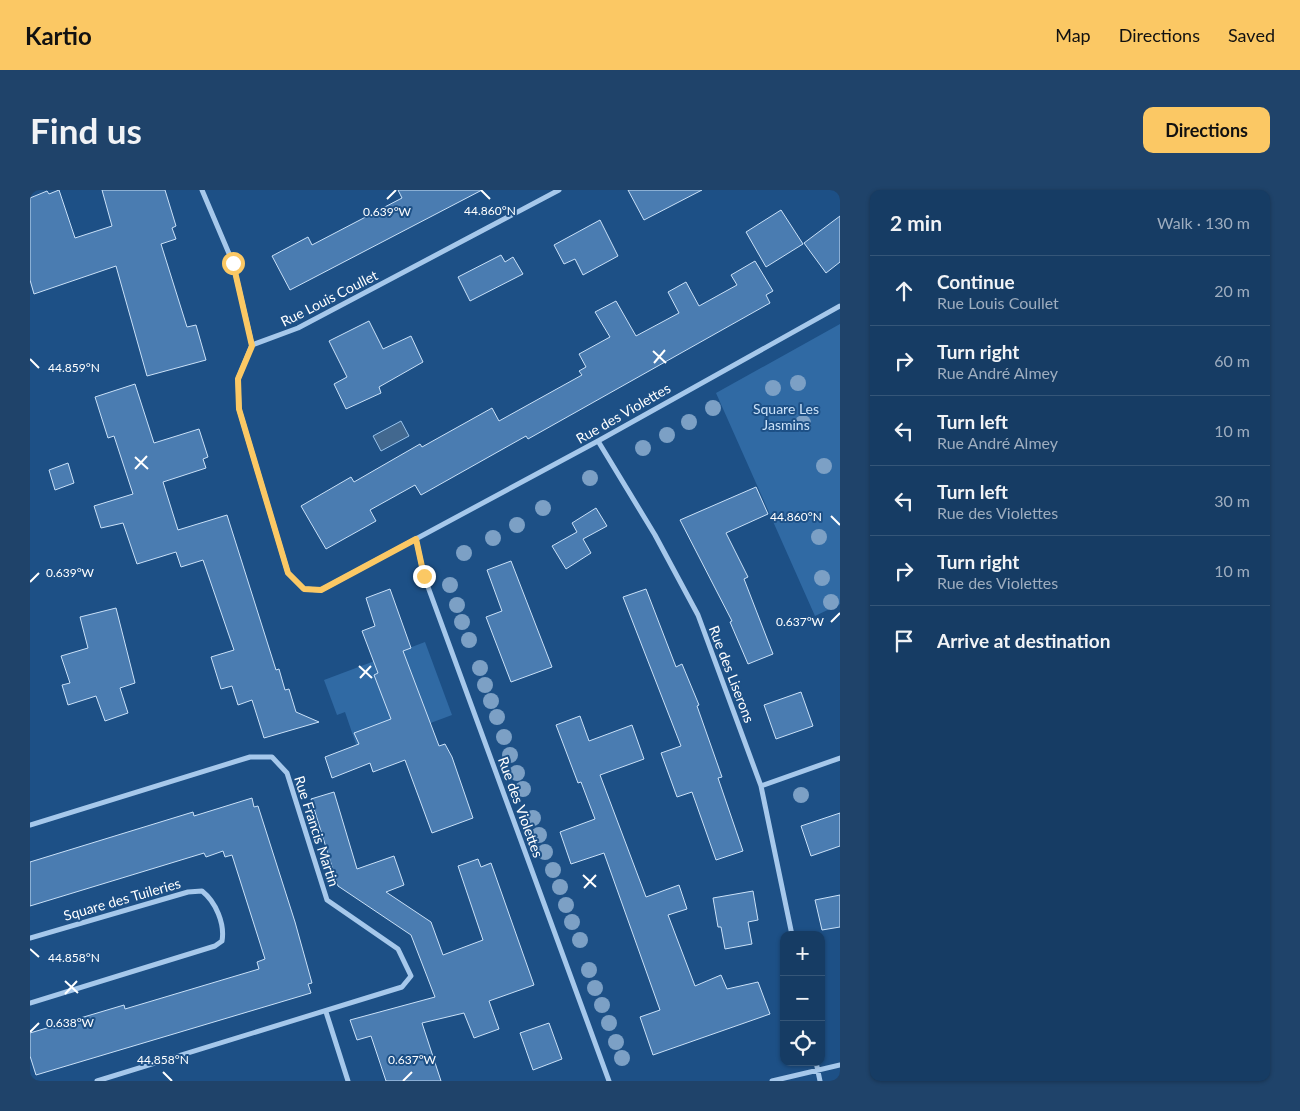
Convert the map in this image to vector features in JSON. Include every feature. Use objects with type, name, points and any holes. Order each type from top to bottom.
[{"type":"street","points":[[202,190],[233,263],[252,346]]},
{"type":"street","name":"Rue Louis Coullet","points":[[252,346],[298,328],[559,190]]},
{"type":"street","name":"Rue des Violettes","points":[[252,346],[238,379],[239,409],[288,573],[304,589],[321,590],[598,441],[840,306]]},
{"type":"street","name":"Rue des Liserons","points":[[598,441],[655,535],[698,615],[761,786],[791,931]]},
{"type":"street","name":"Rue des Violettes","points":[[416,539],[424,576],[609,1081]]},
{"type":"street","name":"Rue Francis Martin","points":[[30,825],[250,757],[272,757],[287,774],[327,900],[398,949],[411,976],[402,987],[326,1012],[97,1081]]},
{"type":"street","points":[[761,786],[840,758]]},
{"type":"street","name":"Square des Tuileries","points":[[30,938],[188,892],[202,891],[212,898],[224,930],[222,941],[215,946],[30,1003]]},
{"type":"street","points":[[326,1012],[348,1081]]},
{"type":"street","points":[[772,1081],[840,1065]]},
{"type":"street","points":[[817,1066],[820,1081]]},
{"type":"green space","name":"Square Les Jasmins","points":[[840,324],[840,604],[815,616],[716,393]]},
{"type":"green space","points":[[425,642],[452,715],[358,750],[345,712],[337,715],[324,680]]},
{"type":"shaded area","points":[[401,421],[409,436],[381,451],[373,436]]},
{"type":"building","points":[[59,190],[75,238],[112,226],[102,190],[165,190],[176,226],[172,228],[176,239],[161,244],[187,327],[196,325],[206,360],[147,376],[116,266],[34,294],[30,280],[30,198],[47,191],[49,194]]},
{"type":"building","points":[[398,190],[482,190],[290,290],[272,256],[308,237],[312,245],[402,198]]},
{"type":"building","points":[[628,190],[702,190],[644,220]]},
{"type":"building","points":[[781,210],[803,244],[766,267],[746,232]]},
{"type":"building","points":[[840,216],[840,262],[826,273],[804,243]]},
{"type":"building","points":[[600,220],[618,256],[583,275],[575,259],[564,264],[554,245]]},
{"type":"building","points":[[501,255],[505,262],[513,257],[523,274],[470,301],[458,277]]},
{"type":"building","points":[[755,261],[773,291],[766,295],[770,303],[528,439],[526,436],[421,495],[415,485],[370,510],[376,521],[326,549],[301,506],[351,477],[354,482],[420,444],[422,447],[492,408],[499,421],[582,375],[579,371],[586,367],[579,354],[610,337],[595,312],[616,301],[636,336],[679,313],[668,292],[686,282],[699,306],[737,285],[731,275]]},
{"type":"building","points":[[369,321],[383,349],[411,336],[423,362],[379,387],[381,393],[346,409],[334,384],[347,377],[329,341]]},
{"type":"building","points":[[135,384],[154,443],[199,429],[208,457],[203,459],[206,468],[163,482],[178,530],[227,515],[276,670],[279,669],[285,690],[289,689],[296,712],[319,722],[264,738],[252,700],[238,705],[232,686],[221,689],[211,657],[234,650],[203,560],[181,567],[176,552],[137,564],[123,523],[101,528],[94,506],[133,494],[114,436],[108,438],[95,397]]},
{"type":"building","points":[[68,463],[74,483],[55,490],[49,470]]},
{"type":"building","points":[[756,487],[768,514],[726,533],[748,577],[744,579],[773,654],[748,664],[730,622],[732,621],[680,520]]},
{"type":"building","points":[[596,508],[607,526],[583,539],[591,553],[566,569],[552,546],[577,532],[572,523]]},
{"type":"building","points":[[511,561],[552,667],[511,682],[486,617],[502,611],[487,570]]},
{"type":"building","points":[[390,589],[411,648],[403,651],[439,746],[445,744],[452,757],[473,818],[432,833],[405,760],[373,772],[370,763],[332,778],[325,757],[359,744],[354,733],[391,719],[374,675],[378,673],[362,631],[375,626],[366,598]]},
{"type":"building","points":[[646,589],[676,667],[682,664],[699,705],[697,706],[722,777],[718,778],[743,851],[716,860],[692,792],[677,797],[661,753],[681,746],[623,597]]},
{"type":"building","points":[[116,608],[135,683],[120,688],[128,713],[105,721],[96,696],[68,705],[62,685],[70,683],[61,656],[88,648],[80,617]]},
{"type":"building","points":[[801,692],[813,726],[776,739],[764,705]]},
{"type":"building","points":[[580,716],[589,741],[632,725],[644,759],[600,775],[646,897],[679,885],[687,909],[668,915],[695,986],[721,975],[727,989],[758,982],[770,1014],[653,1055],[640,1017],[660,1010],[604,853],[571,864],[560,832],[595,819],[581,782],[578,783],[556,725]]},
{"type":"building","points":[[334,792],[357,869],[394,856],[404,885],[386,892],[431,922],[443,955],[483,940],[458,866],[478,859],[481,867],[491,863],[534,985],[489,1001],[499,1029],[474,1038],[464,1013],[422,1023],[441,1081],[386,1081],[371,1036],[357,1040],[350,1020],[435,997],[411,935],[338,886],[311,799]]},
{"type":"building","points":[[252,798],[254,807],[258,806],[295,922],[312,983],[308,984],[311,993],[36,1075],[30,1056],[30,1033],[124,1005],[125,1009],[259,969],[257,962],[265,959],[232,855],[225,857],[223,851],[206,857],[204,853],[30,906],[30,862],[193,812],[194,816]]},
{"type":"building","points":[[840,813],[840,846],[811,856],[801,826]]},
{"type":"building","points":[[753,891],[758,920],[748,922],[752,944],[725,949],[721,927],[718,927],[713,898]]},
{"type":"building","points":[[840,895],[840,927],[822,930],[815,900]]},
{"type":"building","points":[[549,1023],[562,1059],[533,1070],[520,1033]]},
{"type":"route","points":[[233,263],[252,346],[238,379],[239,409],[288,573],[304,589],[321,590],[353,571],[416,539],[424,576]]}]
